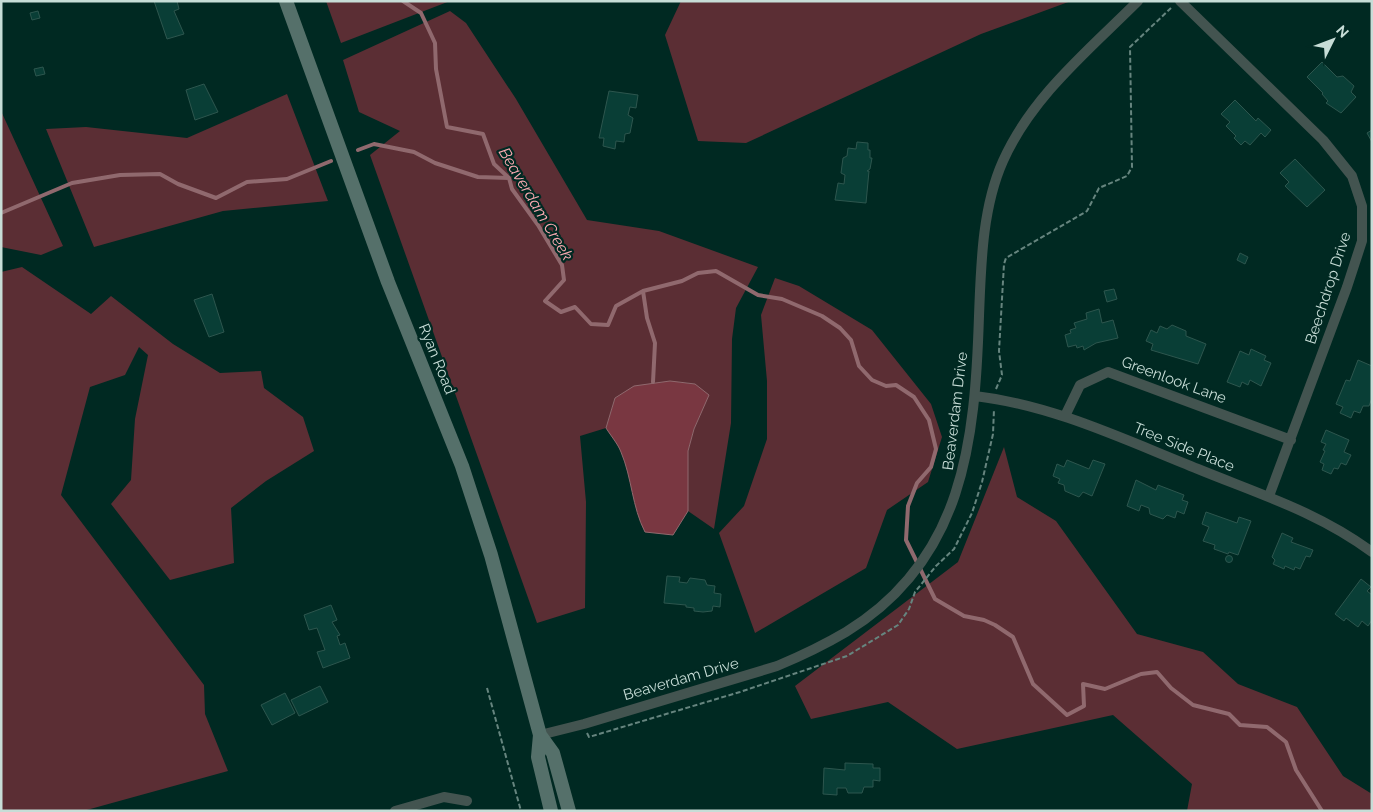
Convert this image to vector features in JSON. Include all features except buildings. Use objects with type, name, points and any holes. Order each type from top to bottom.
[{"type":"main road","name":"Ryan Road","points":[[286,1],[388,282],[462,466],[491,555],[540,734],[553,753],[569,811]]},
{"type":"main road","name":"Ryan Road","points":[[540,734],[538,757],[551,811]]},
{"type":"street","name":"Beaverdam Drive","points":[[540,734],[584,724],[777,666],[847,632],[898,591],[914,572],[940,533],[960,483],[975,396],[982,260],[988,211],[1003,161],[1028,118],[1051,87],[1138,1]]},
{"type":"street","name":"Beechdrop Drive","points":[[1176,4],[1322,140],[1352,176],[1362,206],[1362,241],[1291,440],[1268,496]]},
{"type":"street","name":"Greenlook Lane","points":[[1065,416],[1080,385],[1108,372],[1291,440]]},
{"type":"street","name":"Tree Side Place","points":[[975,396],[1023,403],[1065,416],[1268,496],[1345,532],[1372,552]]},
{"type":"street","points":[[395,811],[444,796],[467,801]]},
{"type":"path","points":[[920,585],[930,572],[954,549],[972,513],[982,482],[993,434],[994,398],[1002,375],[999,344],[1004,264],[1006,258],[1087,211],[1099,188],[1127,176],[1132,167],[1130,47],[1176,4]]},
{"type":"path","points":[[487,688],[521,811]]},
{"type":"shaded area","points":[[326,1],[450,1],[341,43]]},
{"type":"shaded area","points":[[681,1],[1071,1],[981,34],[746,143],[698,141],[665,35]]},
{"type":"shaded area","points":[[450,11],[466,23],[516,99],[587,220],[659,231],[758,267],[736,308],[732,339],[731,423],[714,529],[688,511],[688,451],[701,413],[695,384],[672,382],[654,384],[615,398],[606,428],[580,436],[586,502],[585,608],[537,623],[370,155],[400,131],[359,112],[343,60]]},
{"type":"shaded area","points":[[287,94],[328,201],[223,211],[94,247],[46,129],[86,127],[187,138]]},
{"type":"shaded area","points":[[1,111],[63,246],[41,255],[1,247]]},
{"type":"shaded area","points":[[22,267],[91,314],[111,296],[173,344],[220,373],[261,371],[264,388],[303,417],[314,451],[266,481],[231,508],[234,563],[170,580],[111,504],[131,480],[135,419],[148,355],[139,347],[125,375],[90,387],[61,495],[204,685],[205,714],[228,771],[83,811],[1,811],[1,272]]},
{"type":"shaded area","points":[[775,278],[799,286],[872,330],[931,404],[942,437],[928,482],[887,510],[866,568],[755,633],[719,533],[744,506],[767,439],[767,381],[761,315]]},
{"type":"shaded area","points":[[670,381],[695,384],[709,395],[694,429],[688,451],[688,511],[673,535],[645,532],[637,513],[625,462],[606,428],[615,398],[634,386]]},
{"type":"shaded area","points":[[1004,447],[1017,497],[1056,521],[1137,634],[1203,652],[1238,684],[1297,707],[1343,776],[1372,794],[1372,811],[1187,811],[1192,784],[1113,715],[957,749],[888,702],[811,719],[795,686],[958,562]]},
{"type":"waterway","name":"Beaverdam Creek","points":[[403,1],[421,13],[435,43],[436,69],[447,127],[483,134],[494,164],[509,178],[512,189],[538,225],[562,265],[564,280],[545,301],[561,312],[575,307],[591,324],[608,325],[616,306],[643,291],[682,281],[698,273],[716,271],[758,295],[782,299],[822,316],[840,328],[851,340],[859,366],[872,380],[886,386],[896,385],[914,397],[929,420],[936,449],[931,467],[917,483],[908,506],[906,540],[935,599],[964,616],[984,620],[995,625],[1013,637],[1033,684],[1067,715],[1084,706],[1083,684],[1105,689],[1141,674],[1157,672],[1171,688],[1193,705],[1229,714],[1240,725],[1267,727],[1286,742],[1296,770],[1322,811]]},
{"type":"waterway","points":[[358,150],[374,144],[414,152],[435,163],[478,177],[509,178]]},
{"type":"waterway","points":[[1,213],[72,183],[120,175],[160,174],[178,184],[216,198],[247,182],[287,179],[331,161]]},
{"type":"waterway","points":[[643,291],[647,318],[655,343],[653,382]]}]
